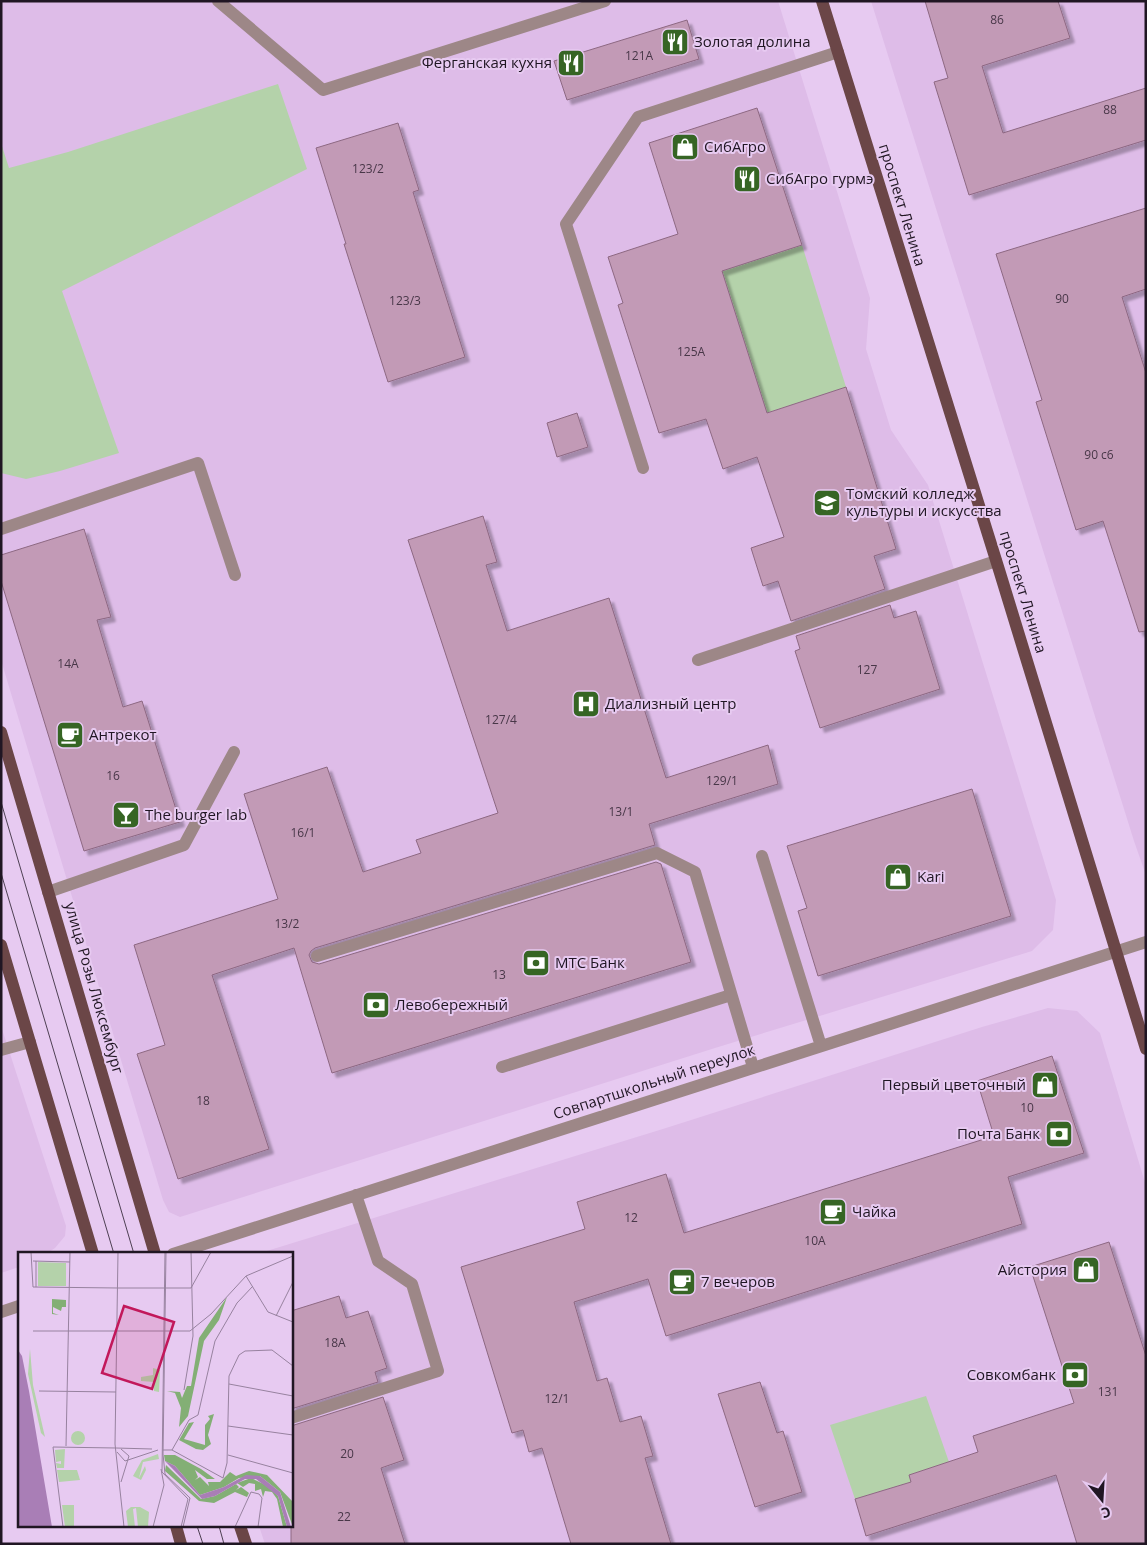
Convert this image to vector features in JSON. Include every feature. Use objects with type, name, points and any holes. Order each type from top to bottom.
[{"type":"main road","name":"проспект Ленина","points":[[822,1],[1146,1049]]},
{"type":"main road","name":"улица Розы Люксембург","points":[[1,732],[154,1252]]},
{"type":"main road","points":[[1,945],[92,1252]]},
{"type":"main road","points":[[177,1528],[181,1544]]},
{"type":"main road","points":[[241,1528],[246,1544]]},
{"type":"street","points":[[218,1],[323,90],[604,1]]},
{"type":"street","points":[[643,468],[566,224],[638,117],[838,52]]},
{"type":"street","points":[[1,529],[198,463],[235,576]]},
{"type":"street","points":[[698,660],[996,561]]},
{"type":"street","points":[[48,892],[184,845],[234,752]]},
{"type":"street","points":[[317,956],[657,853],[695,872],[752,1067]]},
{"type":"street","points":[[762,856],[821,1046]]},
{"type":"street","name":"Совпартшкольный переулок","points":[[179,1252],[1146,942]]},
{"type":"street","points":[[502,1067],[731,995]]},
{"type":"street","points":[[1,1050],[30,1042]]},
{"type":"street","points":[[292,1418],[438,1372],[412,1284],[378,1261],[356,1195]]},
{"type":"street","points":[[1,1312],[18,1306]]},
{"type":"shaded area","points":[[1,1],[778,1],[870,298],[866,349],[891,430],[928,485],[1056,900],[1053,930],[1032,951],[715,1048],[180,1217],[169,1212],[163,1200],[1,660]]},
{"type":"shaded area","points":[[871,1],[1146,1],[1146,875],[1134,841]]},
{"type":"shaded area","points":[[1048,1008],[1077,1011],[1100,1033],[1146,1186],[1146,1544],[265,1544],[260,1528],[292,1528],[292,1252],[263,1252],[666,1128],[982,1027]]},
{"type":"shaded area","points":[[1,1026],[66,1226],[65,1236],[55,1248],[49,1252],[18,1252],[18,1267],[1,1273]]},
{"type":"green space","points":[[278,84],[307,169],[62,291],[119,453],[26,479],[1,473],[1,143],[9,168],[68,152]]},
{"type":"green space","points":[[802,245],[846,387],[767,413],[722,271]]},
{"type":"green space","points":[[926,1396],[949,1462],[909,1475],[911,1482],[855,1499],[830,1425]]},
{"type":"building","points":[[925,1],[1058,1],[1070,38],[982,66],[1003,133],[1146,88],[1146,140],[969,195],[934,82],[948,78]]},
{"type":"building","points":[[687,20],[699,59],[567,100],[554,61]]},
{"type":"building","points":[[757,108],[802,245],[722,271],[767,413],[846,387],[896,549],[874,556],[885,589],[791,621],[778,581],[763,586],[751,548],[784,537],[757,457],[723,469],[706,419],[659,433],[618,305],[623,303],[608,257],[678,234],[649,143]]},
{"type":"building","points":[[398,123],[419,190],[413,192],[465,357],[388,382],[316,148]]},
{"type":"building","points":[[1146,208],[1146,289],[1122,297],[1146,373],[1146,631],[1139,632],[1103,521],[1076,530],[1036,402],[1042,400],[996,254]]},
{"type":"building","points":[[577,413],[588,447],[557,457],[547,423]]},
{"type":"building","points":[[483,516],[497,562],[486,565],[507,631],[609,598],[666,778],[768,745],[778,784],[649,824],[655,845],[315,948],[309,955],[312,962],[319,964],[656,862],[661,864],[691,962],[332,1073],[294,948],[212,975],[269,1149],[178,1179],[137,1054],[165,1045],[134,945],[278,899],[244,794],[327,767],[363,872],[421,853],[416,840],[498,813],[408,540]]},
{"type":"building","points":[[84,529],[111,617],[97,620],[123,707],[142,701],[180,822],[84,851],[1,581],[1,555]]},
{"type":"building","points":[[890,605],[894,618],[916,611],[940,689],[820,728],[795,651],[800,649],[796,636]]},
{"type":"building","name":"Kari","points":[[972,789],[1011,916],[818,976],[798,911],[807,908],[787,846]]},
{"type":"building","points":[[1052,1056],[1084,1153],[1008,1177],[1022,1224],[666,1336],[648,1279],[574,1302],[597,1381],[607,1378],[620,1422],[641,1416],[653,1456],[645,1458],[671,1544],[571,1544],[542,1448],[529,1452],[523,1430],[512,1433],[461,1267],[585,1229],[577,1202],[666,1174],[684,1233],[994,1136],[977,1081]]},
{"type":"building","points":[[1109,1242],[1146,1356],[1146,1544],[1077,1544],[1056,1475],[866,1536],[855,1499],[911,1482],[909,1475],[978,1452],[973,1436],[1074,1403],[1030,1267]]},
{"type":"building","points":[[339,1296],[346,1318],[368,1311],[387,1368],[375,1372],[378,1382],[292,1409],[292,1311]]},
{"type":"building","points":[[760,1382],[777,1433],[783,1431],[802,1492],[755,1507],[718,1394]]},
{"type":"building","points":[[383,1397],[404,1460],[381,1468],[405,1544],[291,1544],[292,1426]]},
{"type":"tram line","points":[[1,802],[133,1252]]},
{"type":"tram line","points":[[1,873],[113,1252]]},
{"type":"tram line","points":[[198,1528],[203,1544]]},
{"type":"tram line","points":[[220,1528],[224,1544]]},
{"type":"place","name":"Золотая долина","points":[[675,42]]},
{"type":"place","name":"Ферганская кухня","points":[[571,63]]},
{"type":"place","name":"СибАгро","points":[[685,147]]},
{"type":"place","name":"СибАгро гурмэ","points":[[747,179]]},
{"type":"place","name":"Томский колледж культуры и искусства","points":[[827,503]]},
{"type":"place","name":"Диализный центр","points":[[586,704]]},
{"type":"place","name":"Антрекот","points":[[70,735]]},
{"type":"place","name":"The burger lab","points":[[126,815]]},
{"type":"place","name":"Kari","points":[[898,877]]},
{"type":"place","name":"МТС Банк","points":[[536,963]]},
{"type":"place","name":"Левобережный","points":[[376,1005]]},
{"type":"place","name":"Первый цветочный","points":[[1045,1085]]},
{"type":"place","name":"Почта Банк","points":[[1059,1134]]},
{"type":"place","name":"Чайка","points":[[833,1212]]},
{"type":"place","name":"Айстория","points":[[1086,1270]]},
{"type":"place","name":"7 вечеров","points":[[682,1282]]},
{"type":"place","name":"Совкомбанк","points":[[1075,1375]]}]
